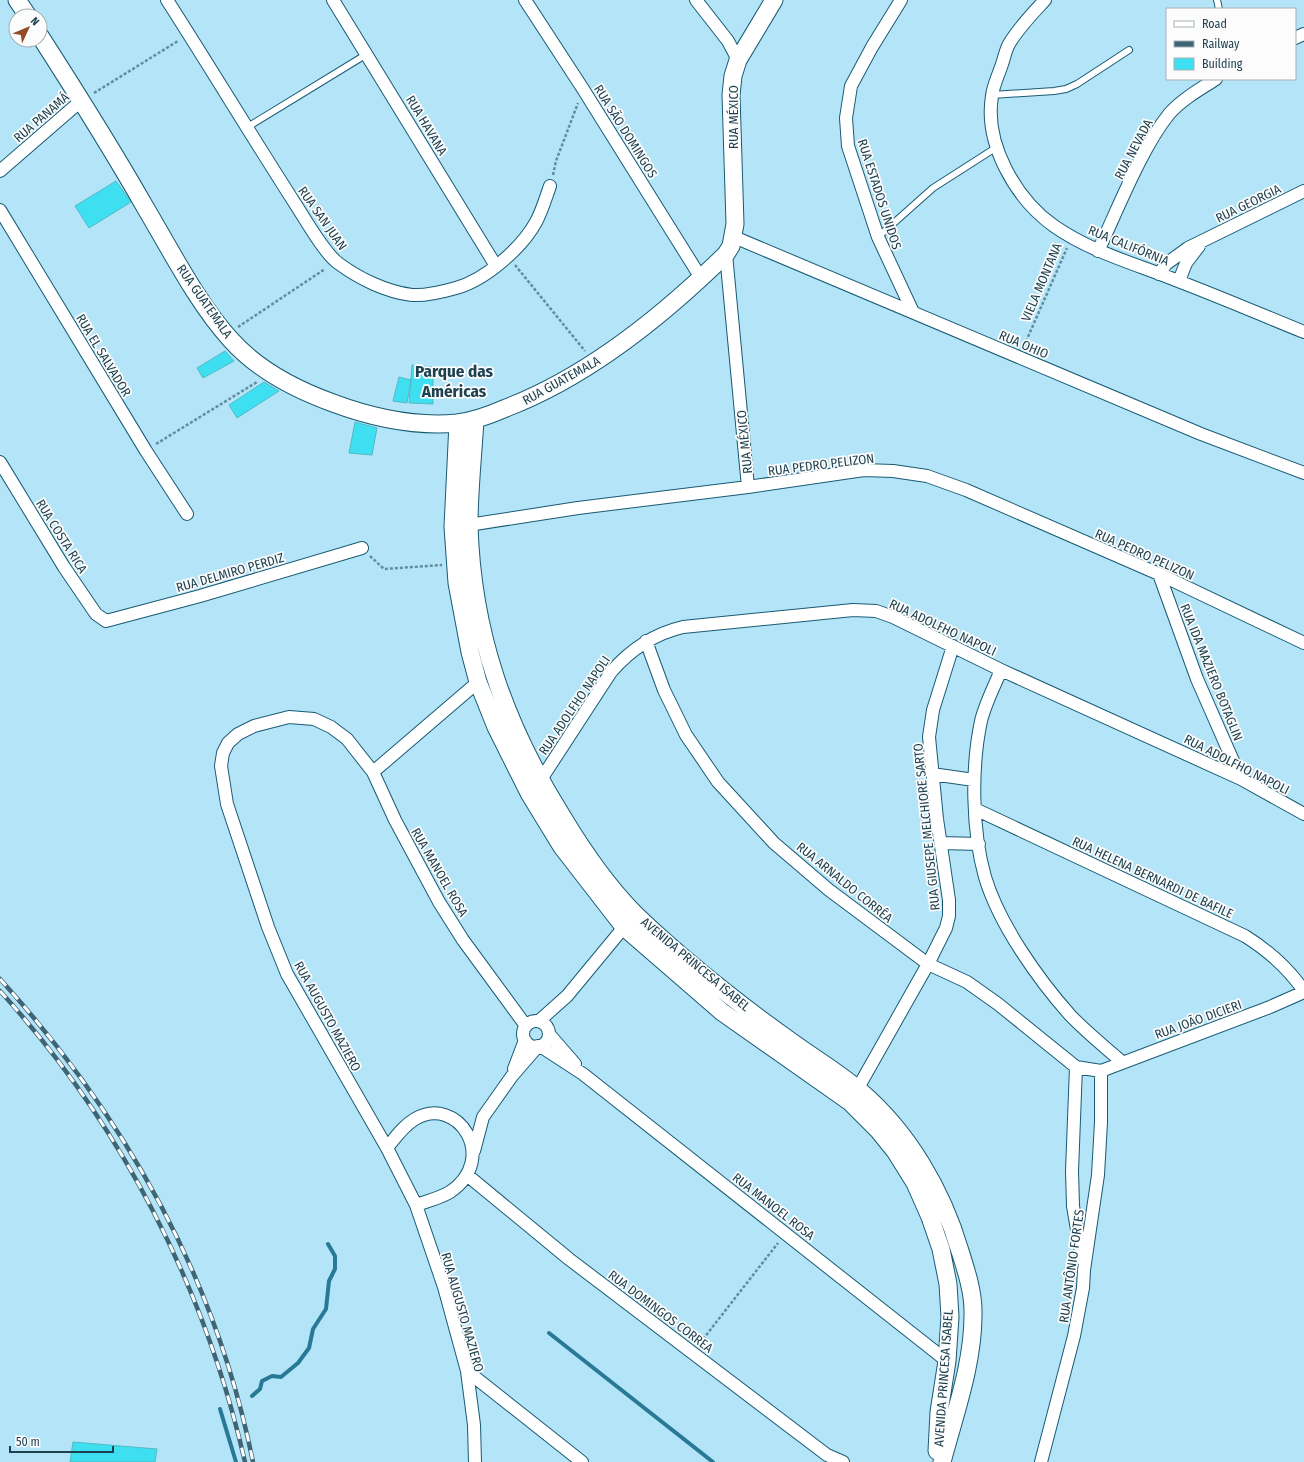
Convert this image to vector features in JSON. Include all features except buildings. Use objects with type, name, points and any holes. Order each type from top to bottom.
[{"type":"main road","name":"RUA MÉXICO","points":[[735,230],[731,95],[733,76],[738,60],[774,0]]},
{"type":"main road","name":"RUA GUATEMALA","points":[[48,48],[82,100],[184,272],[230,339],[271,373],[323,400],[364,415],[409,423],[458,423],[475,420],[534,398],[594,362],[667,308],[726,254],[735,230]]},
{"type":"main road","name":"AVENIDA PRINCESA ISABEL","points":[[475,420],[456,564],[464,621],[478,682],[496,727],[529,793],[562,848],[624,928],[722,1012],[854,1095],[877,1106],[898,1130],[920,1161],[941,1199],[953,1228],[967,1275],[973,1309],[970,1355],[942,1462]]},
{"type":"main road","name":"AVENIDA PRINCESA ISABEL","points":[[458,423],[461,526],[475,588],[486,648],[492,672],[505,707],[540,781],[575,837],[602,876],[635,914],[704,974],[789,1040],[854,1095],[873,1124],[895,1151],[915,1184],[930,1217],[941,1249],[948,1284],[950,1317],[947,1360],[939,1412],[937,1462]]},
{"type":"street","name":"RUA SAN JUAN","points":[[167,0],[246,128],[314,233],[336,262],[352,273],[384,288],[412,294],[437,294],[467,285],[496,266],[508,256],[526,236],[536,222],[550,186]]},
{"type":"street","name":"RUA HAVANA","points":[[333,0],[496,266]]},
{"type":"street","name":"RUA SÃO DOMINGOS","points":[[525,0],[583,89],[701,278]]},
{"type":"street","points":[[696,0],[728,41],[738,60]]},
{"type":"street","name":"RUA ESTADOS UNIDOS","points":[[901,0],[872,47],[851,86],[846,113],[848,146],[878,237],[912,310]]},
{"type":"street","name":"RUA CALIFÓRNIA","points":[[1046,0],[1025,20],[1008,45],[992,95],[993,127],[997,147],[1007,170],[1021,195],[1055,227],[1098,251],[1179,281],[1304,332]]},
{"type":"street","name":"RUA NEVADA","points":[[1098,251],[1138,166],[1158,129],[1170,113],[1187,98],[1214,80]]},
{"type":"street","name":"RUA PANAMÁ","points":[[0,170],[82,100]]},
{"type":"street","name":"RUA GEORGIA","points":[[1160,274],[1166,264],[1176,256],[1203,240],[1304,191]]},
{"type":"street","name":"RUA EL SALVADOR","points":[[0,210],[146,451],[187,514]]},
{"type":"street","name":"RUA OHIO","points":[[735,230],[1019,358],[1201,434],[1304,473]]},
{"type":"street","name":"RUA GEORGIA","points":[[1179,281],[1186,263],[1203,240]]},
{"type":"street","name":"RUA MÉXICO","points":[[726,254],[748,487]]},
{"type":"street","name":"RUA COSTA RICA","points":[[0,462],[64,567],[96,614],[106,620]]},
{"type":"street","name":"RUA PEDRO PELIZON","points":[[461,526],[578,508],[748,487],[864,470],[893,470],[926,476],[966,490],[1158,574],[1304,643]]},
{"type":"street","name":"RUA DELMIRO PERDIZ","points":[[106,620],[200,596],[362,548]]},
{"type":"street","name":"RUA IDA MAZIERO BOTAGLIN","points":[[1158,574],[1197,679],[1241,779]]},
{"type":"street","name":"RUA ADOLFHO NAPOLI","points":[[540,781],[611,672],[625,656],[646,641],[666,631],[683,627],[853,610],[876,611],[893,616],[1001,670],[1241,779],[1304,814]]},
{"type":"street","name":"RUA ARNALDO CORRÊA","points":[[646,641],[664,690],[686,735],[718,782],[774,843],[829,890],[928,964],[973,987],[998,1004],[1076,1067]]},
{"type":"street","name":"RUA GIUSEPE MELCHIORE SARTO","points":[[854,1095],[928,964],[946,928],[949,916],[949,900],[932,774],[929,737],[933,710],[953,646]]},
{"type":"street","points":[[1001,670],[982,720],[975,758],[975,809],[985,877],[996,906],[1027,960],[1071,1016],[1122,1062]]},
{"type":"street","points":[[373,772],[478,682]]},
{"type":"street","name":"RUA AUGUSTO MAZIERO","points":[[373,772],[347,739],[331,726],[314,719],[289,717],[254,726],[238,734],[228,743],[223,753],[221,766],[227,804],[268,927],[287,974],[388,1148],[416,1205],[444,1287],[467,1371],[474,1424],[474,1462]]},
{"type":"street","name":"RUA MANOEL ROSA","points":[[373,772],[395,820],[440,902],[463,940],[493,981],[534,1023]]},
{"type":"street","points":[[932,774],[974,780]]},
{"type":"street","name":"RUA HELENA BERNARDI DE BAFILE","points":[[975,809],[1245,936],[1263,947],[1293,974],[1304,992]]},
{"type":"street","points":[[941,843],[979,844]]},
{"type":"street","points":[[512,1076],[525,1040],[524,1032],[567,996],[635,914]]},
{"type":"street","name":"RUA JOÃO DICIERI","points":[[1101,1070],[1270,1007],[1304,992]]},
{"type":"street","points":[[416,1205],[441,1197],[451,1191],[467,1175],[473,1162],[483,1117],[512,1076],[539,1046],[547,1041],[549,1032],[567,996]]},
{"type":"street","points":[[534,1023],[545,1024],[549,1032]]},
{"type":"street","name":"RUA MANOEL ROSA","points":[[549,1032],[583,1074]]},
{"type":"street","points":[[525,1040],[529,1044],[539,1046]]},
{"type":"street","name":"RUA MANOEL ROSA","points":[[539,1046],[583,1074],[947,1360]]},
{"type":"street","points":[[1084,1270],[1074,1206],[1072,1171],[1076,1067],[1101,1070]]},
{"type":"street","name":"RUA ANTÔNIO FORTES","points":[[1041,1462],[1074,1336],[1083,1288],[1084,1270],[1098,1175],[1102,1122],[1101,1070]]},
{"type":"street","points":[[388,1148],[405,1127],[415,1119],[428,1115],[441,1115],[470,1123],[483,1117]]},
{"type":"street","points":[[453,1119],[464,1128],[471,1140],[474,1154]]},
{"type":"street","name":"RUA DOMINGOS CORREA","points":[[467,1175],[569,1259],[827,1455],[843,1462]]},
{"type":"street","points":[[467,1371],[582,1462]]},
{"type":"lane","points":[[992,95],[1066,89],[1077,84],[1128,50]]},
{"type":"lane","points":[[246,128],[367,54]]},
{"type":"lane","points":[[878,237],[933,188],[997,147]]},
{"type":"path","points":[[82,100],[189,35]]},
{"type":"path","points":[[550,186],[556,161],[583,89]]},
{"type":"path","name":"VIELA MONTANA","points":[[1019,358],[1072,236]]},
{"type":"path","points":[[508,256],[594,362]]},
{"type":"path","points":[[248,320],[336,262]]},
{"type":"path","points":[[146,451],[271,373]]},
{"type":"path","points":[[362,548],[384,569],[456,564]]},
{"type":"path","points":[[693,1352],[786,1233]]},
{"type":"waterway","points":[[252,1396],[260,1389],[262,1381],[272,1376],[281,1377],[298,1363],[309,1348],[313,1329],[326,1309],[329,1281],[335,1269],[335,1256],[328,1244]]},
{"type":"waterway","points":[[549,1333],[713,1462]]},
{"type":"waterway","points":[[220,1409],[236,1462]]},
{"type":"railway","points":[[0,979],[45,1032],[87,1087],[125,1144],[160,1203],[190,1265],[215,1328],[237,1394],[253,1462]]},
{"type":"railway","points":[[0,991],[44,1042],[84,1096],[120,1152],[153,1211],[182,1271],[207,1333],[228,1397],[245,1462]]},
{"type":"district","name":"Parque das Américas","points":[[454,381]]}]
